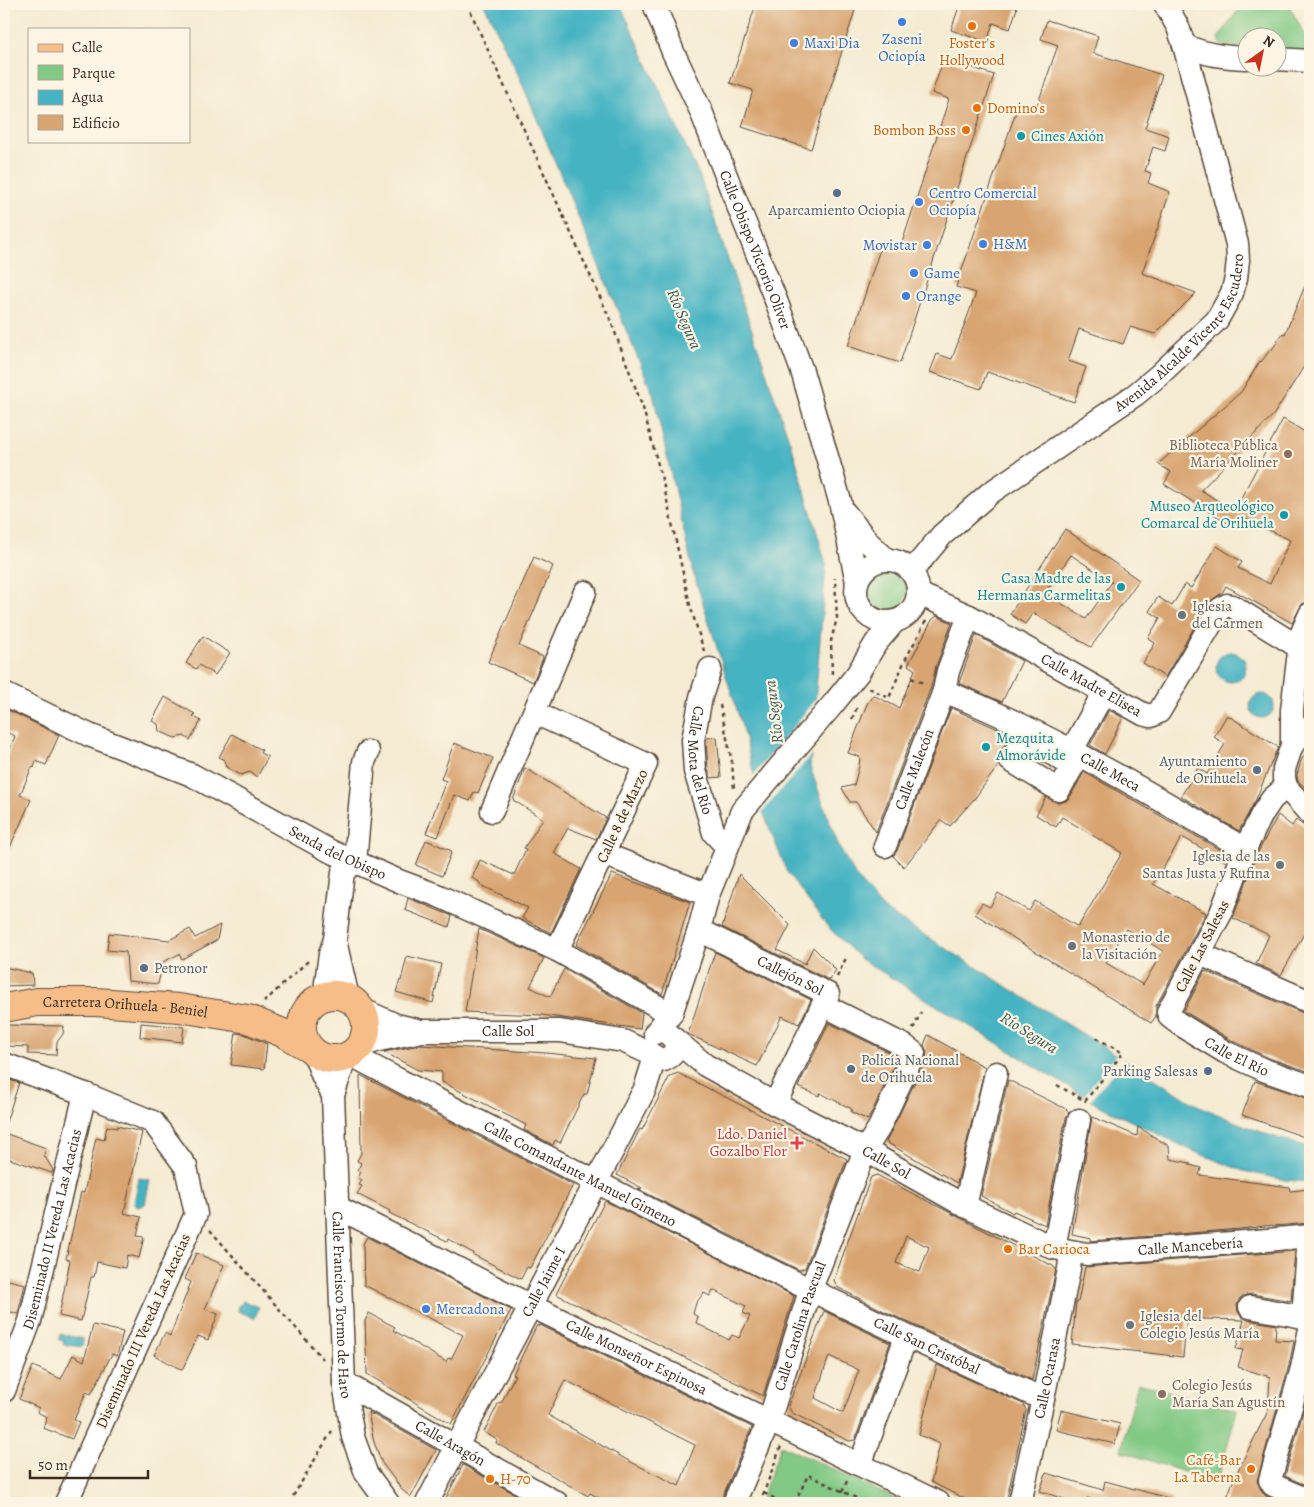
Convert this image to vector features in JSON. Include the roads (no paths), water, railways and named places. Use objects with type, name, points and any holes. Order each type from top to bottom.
[{"type":"main road","name":"Carretera Orihuela - Beniel","points":[[4,1008],[38,1002],[114,1003],[178,1008],[248,1018],[284,1014],[336,1002]]},
{"type":"main road","points":[[336,1002],[365,1018],[367,1028],[365,1038],[352,1053],[332,1060],[323,1058],[311,1050],[304,1038],[302,1021],[305,1012],[336,1002]]},
{"type":"main road","name":"Carretera Orihuela - Beniel","points":[[248,1018],[283,1033],[311,1050]]},
{"type":"street","name":"Calle Obispo Victorio Oliver","points":[[654,4],[673,52],[701,111],[802,371],[840,502],[857,582]]},
{"type":"street","name":"Avenida Alcalde Vicente Escudero","points":[[912,572],[942,535],[984,498],[1135,395],[1176,360],[1217,320],[1226,308],[1236,278],[1238,260],[1236,244],[1184,46],[1178,27],[1165,4]]},
{"type":"street","points":[[1184,46],[1212,56],[1236,57]]},
{"type":"street","points":[[1286,60],[1310,61]]},
{"type":"street","name":"Calle Obispo Victorio Oliver","points":[[840,502],[848,518],[886,560]]},
{"type":"street","points":[[861,609],[876,620],[885,622],[894,622],[903,618],[911,612],[916,604],[919,594],[916,578],[904,565],[896,561],[886,560],[877,561],[861,573],[857,582],[856,592],[857,601],[861,609],[863,682]]},
{"type":"street","points":[[492,811],[585,592]]},
{"type":"street","name":"Calle Madre Elisea","points":[[919,594],[939,605],[969,616],[1143,714],[1151,716],[1159,712],[1220,609],[1227,605],[1232,606],[1304,653]]},
{"type":"street","points":[[1310,614],[1301,634],[1304,653],[1301,715],[1284,770],[1286,787],[1310,814]]},
{"type":"street","name":"Calle Malecón","points":[[885,846],[944,691],[948,671],[969,616]]},
{"type":"street","points":[[863,682],[876,643],[894,622]]},
{"type":"street","name":"Calle Mota del Río","points":[[710,669],[701,697],[692,740],[695,771],[714,833],[727,847]]},
{"type":"street","name":"Calle Mota del Río","points":[[662,1041],[699,930],[708,895],[727,847],[738,801],[834,703],[863,682]]},
{"type":"street","name":"Calle Meca","points":[[944,691],[1000,714],[1072,750],[1246,849]]},
{"type":"street","points":[[1072,750],[1104,692]]},
{"type":"street","name":"Senda del Obispo","points":[[4,694],[89,735],[192,776],[330,851],[439,896],[557,950],[662,1041]]},
{"type":"street","name":"Calle 8 de Marzo","points":[[535,713],[646,764],[557,950]]},
{"type":"street","points":[[1292,745],[1310,727]]},
{"type":"street","points":[[368,752],[364,762],[355,862],[343,872],[335,940],[336,1002],[396,1025],[422,1031]]},
{"type":"street","name":"Calle Las Salesas","points":[[1169,1014],[1169,1010],[1221,913],[1246,849],[1266,806],[1286,787]]},
{"type":"street","points":[[604,854],[708,895]]},
{"type":"street","name":"Callejón Sol","points":[[699,930],[828,994],[775,1104]]},
{"type":"street","points":[[1200,954],[1310,1002]]},
{"type":"street","name":"Calle Carolina Pascual","points":[[734,1503],[769,1420],[810,1291],[866,1150],[914,1053],[905,1046],[823,1005]]},
{"type":"street","name":"Calle El Río","points":[[1169,1014],[1178,1023],[1225,1052],[1264,1070],[1310,1086]]},
{"type":"street","points":[[352,1053],[379,1040],[422,1031]]},
{"type":"street","name":"Calle Sol","points":[[422,1031],[560,1031],[623,1041],[662,1041],[775,1104],[866,1150],[965,1206],[1062,1250]]},
{"type":"street","name":"Calle Jaime I","points":[[427,1503],[645,1090],[662,1041]]},
{"type":"street","name":"Calle Francisco Tormo de Haro","points":[[311,1050],[333,1095]]},
{"type":"street","name":"Calle Francisco Tormo de Haro","points":[[352,1053],[333,1095],[346,1393],[353,1437],[366,1473],[388,1503]]},
{"type":"street","name":"Calle Comandante Manuel Gimeno","points":[[352,1053],[595,1182],[810,1291]]},
{"type":"street","points":[[4,1064],[85,1094]]},
{"type":"street","points":[[965,1206],[996,1073]]},
{"type":"street","name":"Diseminado III Vereda Las Acacias","points":[[66,1503],[196,1214],[186,1167],[153,1122],[85,1094]]},
{"type":"street","name":"Diseminado II Vereda Las Acacias","points":[[4,1391],[30,1321],[85,1094]]},
{"type":"street","name":"Calle Ocarasa","points":[[1020,1503],[1069,1269],[1062,1250],[1082,1111]]},
{"type":"street","name":"Calle Monseñor Espinosa","points":[[337,1207],[531,1306],[769,1420],[855,1470],[939,1503]]},
{"type":"street","points":[[1310,1236],[1308,1322],[1302,1368],[1270,1480],[1273,1485],[1310,1500]]},
{"type":"street","name":"Calle Mancebería","points":[[1062,1250],[1087,1254],[1310,1236]]},
{"type":"street","name":"Calle San Cristóbal","points":[[810,1291],[1043,1399]]},
{"type":"street","points":[[1250,1306],[1308,1322]]},
{"type":"street","points":[[855,1470],[906,1337]]},
{"type":"street","name":"Calle Aragón","points":[[346,1393],[457,1447],[557,1503]]},
{"type":"water","name":"Río Segura","points":[[484,4],[620,4],[700,177],[795,457],[826,564],[810,767],[839,847],[857,878],[883,909],[1195,1104],[1266,1134],[1310,1147],[1310,1182],[1285,1180],[1243,1171],[1193,1151],[1096,1104],[861,959],[828,927],[787,872],[763,812],[742,726],[693,572],[653,394],[518,74]]},
{"type":"water","points":[[1231,652],[1242,656],[1246,667],[1242,678],[1231,682],[1220,678],[1216,667],[1220,656]]},
{"type":"water","points":[[1262,694],[1271,697],[1274,706],[1271,715],[1262,718],[1253,715],[1250,706],[1253,697]]},
{"type":"water","points":[[139,1178],[150,1180],[145,1204],[139,1207],[134,1203]]},
{"type":"water","points":[[243,1301],[259,1307],[255,1318],[238,1311],[238,1306]]},
{"type":"water","points":[[60,1334],[83,1339],[82,1347],[63,1344],[64,1341],[59,1340]]},
{"type":"place","name":"Zaseni Ociopía","points":[[902,22]]},
{"type":"place","name":"Foster's Hollywood","points":[[972,26]]},
{"type":"place","name":"Maxi Dia","points":[[794,43]]},
{"type":"place","name":"Domino's","points":[[977,108]]},
{"type":"place","name":"Bombon Boss","points":[[966,130]]},
{"type":"place","name":"Cines Axión","points":[[1021,136]]},
{"type":"place","name":"Aparcamiento Ociopia","points":[[837,193]]},
{"type":"place","name":"Centro Comercial Ociopía","points":[[919,202]]},
{"type":"place","name":"H&M","points":[[983,244]]},
{"type":"place","name":"Movistar","points":[[927,245]]},
{"type":"place","name":"Game","points":[[914,273]]},
{"type":"place","name":"Orange","points":[[906,296]]},
{"type":"place","name":"Biblioteca Pública María Moliner","points":[[1288,454]]},
{"type":"place","name":"Museo Arqueológico Comarcal de Orihuela","points":[[1284,515]]},
{"type":"place","name":"Casa Madre de las Hermanas Carmelitas","points":[[1121,587]]},
{"type":"place","name":"Iglesia del Carmen","points":[[1182,615]]},
{"type":"place","name":"Mezquita Almorávide","points":[[986,747]]},
{"type":"place","name":"Ayuntamiento de Orihuela","points":[[1257,770]]},
{"type":"place","name":"Iglesia de las Santas Justa y Rufina","points":[[1280,865]]},
{"type":"place","name":"Monasterio de la Visitación","points":[[1072,946]]},
{"type":"place","name":"Petronor","points":[[144,968]]},
{"type":"place","name":"Policía Nacional de Orihuela","points":[[851,1069]]},
{"type":"place","name":"Parking Salesas","points":[[1208,1071]]},
{"type":"place","name":"Ldo. Daniel Gozalbo Flor","points":[[797,1143]]},
{"type":"place","name":"Bar Carioca","points":[[1008,1249]]},
{"type":"place","name":"Mercadona","points":[[426,1309]]},
{"type":"place","name":"Iglesia del Colegio Jesús María","points":[[1130,1325]]},
{"type":"place","name":"Colegio Jesús María San Agustín","points":[[1162,1394]]},
{"type":"place","name":"Café-Bar La Taberna","points":[[1251,1469]]},
{"type":"place","name":"H-70","points":[[490,1479]]}]
